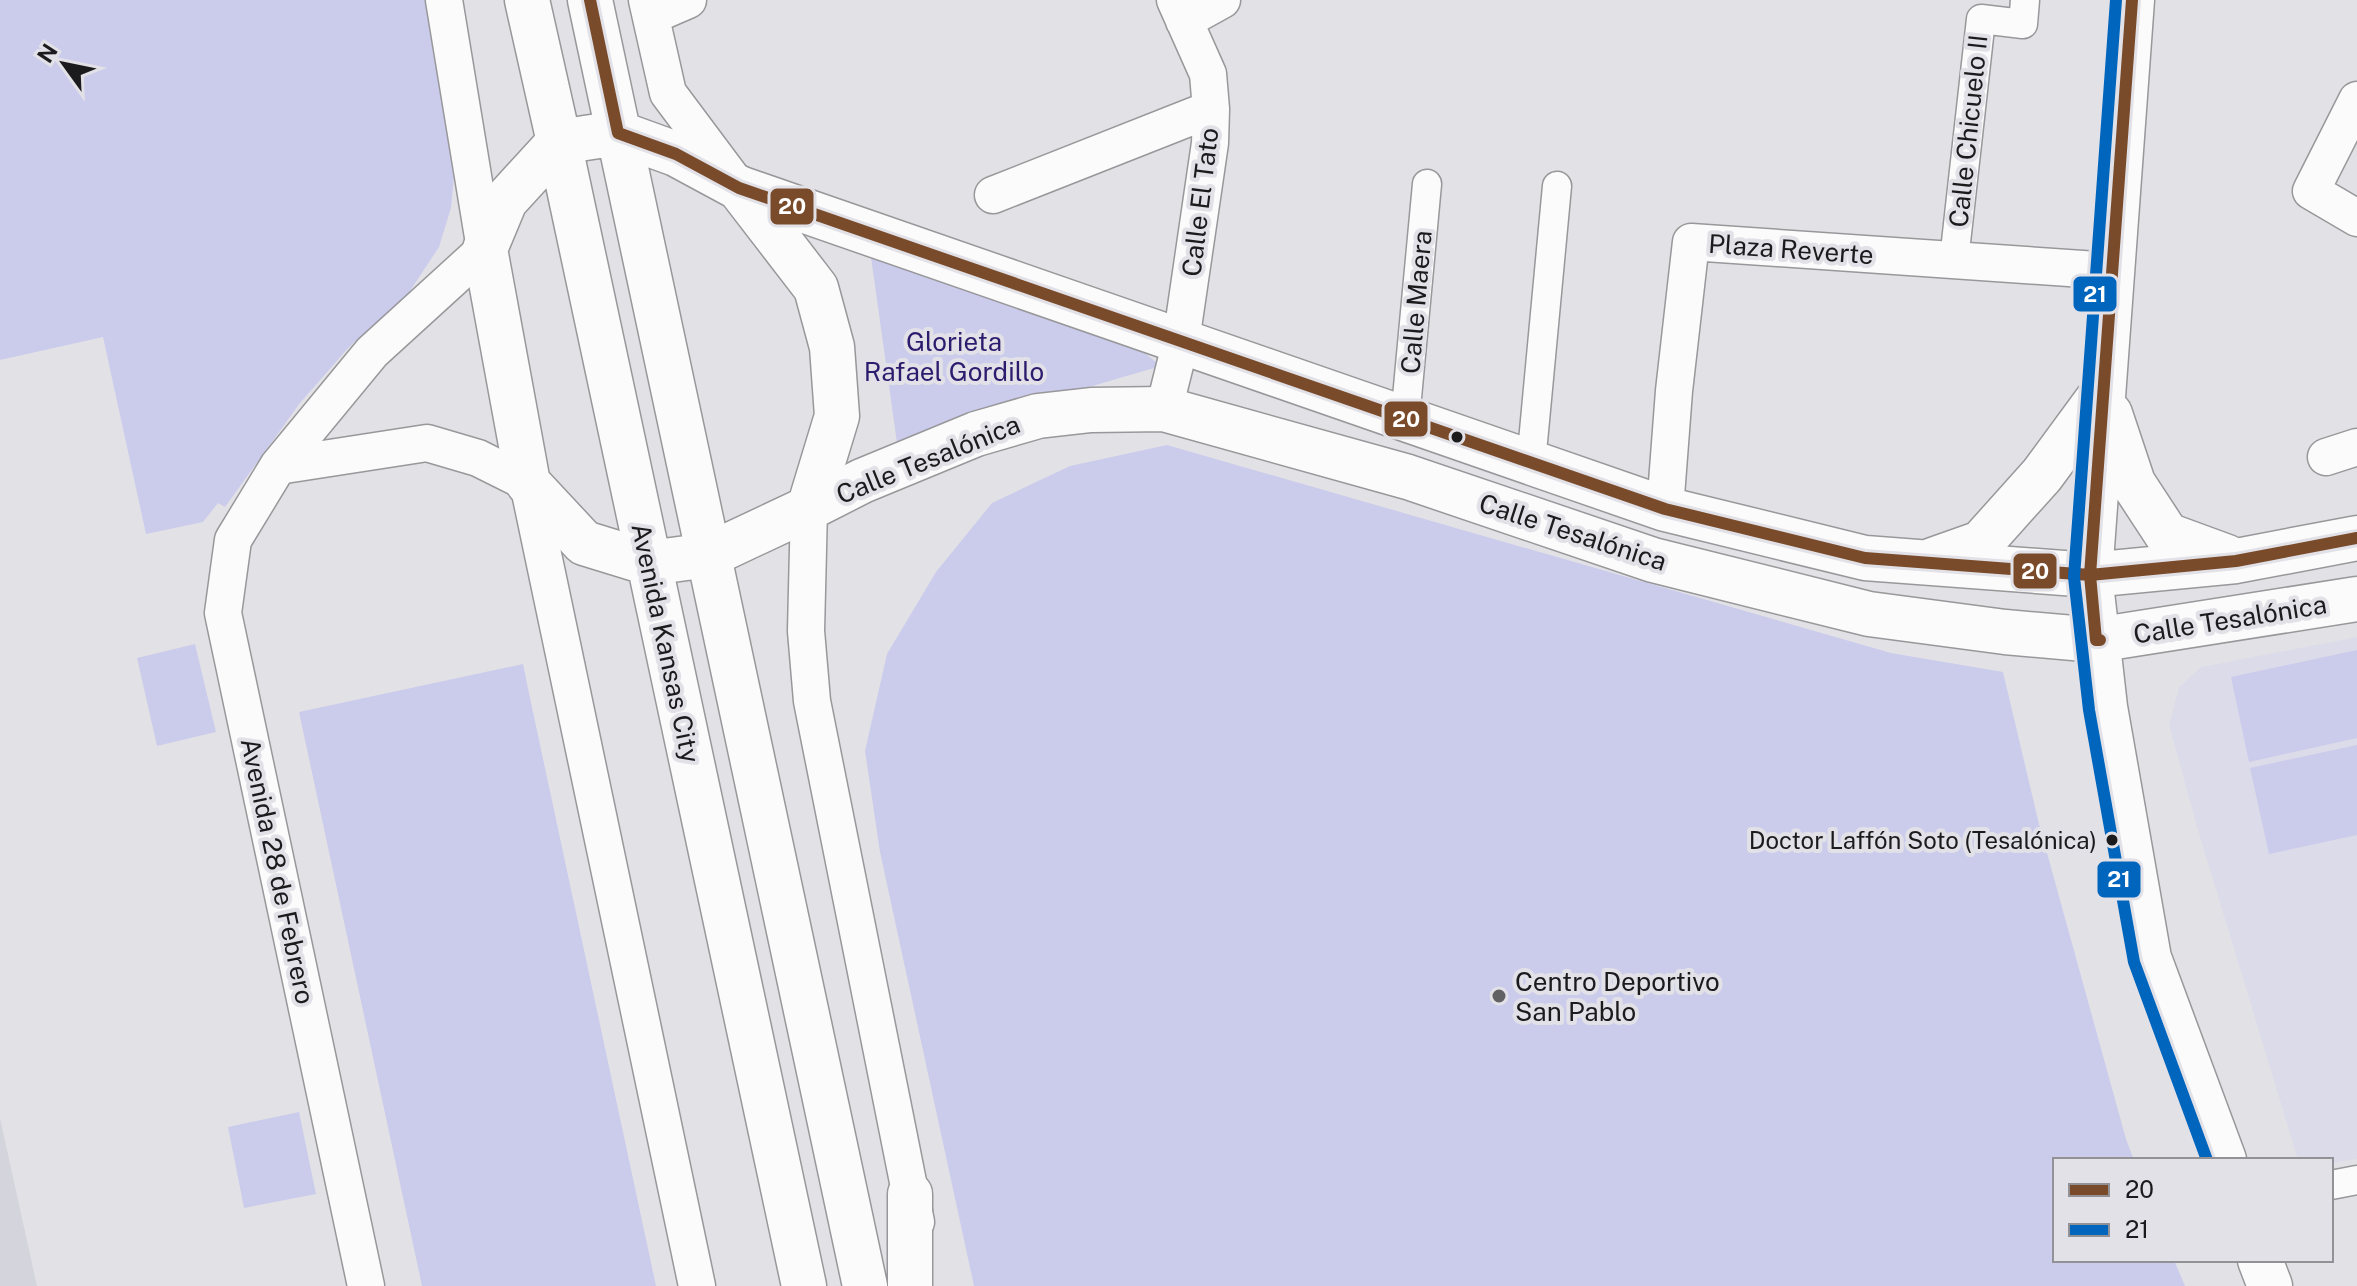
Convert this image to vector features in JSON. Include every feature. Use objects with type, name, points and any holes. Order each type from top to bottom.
[{"type":"street","points":[[444,0],[528,483],[697,1286]]},
{"type":"street","name":"Avenida Kansas City","points":[[527,0],[804,1286]]},
{"type":"street","points":[[590,0],[865,1286]]},
{"type":"street","points":[[688,0],[649,8],[668,93],[816,288],[832,347],[837,416],[809,508],[806,631],[812,701],[930,1286]]},
{"type":"street","points":[[1180,10],[1222,0]]},
{"type":"street","name":"Calle Chicuelo II","points":[[1954,260],[1981,19],[2023,24],[2025,0]]},
{"type":"street","points":[[2132,0],[2090,575],[2105,707],[2149,958],[2223,1158]]},
{"type":"street","name":"Calle El Tato","points":[[1164,409],[1181,341],[1210,143],[1208,74],[1180,10]]},
{"type":"street","points":[[2357,100],[2311,191],[2357,218]]},
{"type":"street","points":[[993,195],[1211,109]]},
{"type":"street","points":[[485,249],[505,201],[559,142],[618,133],[676,154],[739,188]]},
{"type":"street","name":"Calle Maera","points":[[1405,419],[1427,184]]},
{"type":"street","points":[[1531,463],[1557,186]]},
{"type":"street","name":"Calle Tesalónica","points":[[739,188],[1665,509],[1865,558],[2090,575],[2236,561],[2357,538]]},
{"type":"street","name":"Plaza Reverte","points":[[1665,509],[1674,391],[1691,242],[2112,271]]},
{"type":"street","name":"Avenida 28 de Febrero","points":[[366,1286],[223,613],[233,540],[278,466],[372,352],[485,249]]},
{"type":"street","points":[[2103,392],[2133,483],[2167,535],[2236,561]]},
{"type":"street","points":[[1925,563],[1981,543],[2042,475],[2103,392]]},
{"type":"street","name":"Calle Tesalónica","points":[[809,508],[862,481],[976,434],[1038,416],[1091,410],[1164,409],[1408,477],[1653,560],[1869,614],[2005,632],[2096,640],[2357,599]]},
{"type":"street","points":[[278,466],[427,443],[478,458],[528,483],[584,543],[649,563],[709,555],[809,508]]},
{"type":"street","points":[[1653,560],[1665,509]]},
{"type":"street","points":[[2333,1185],[2357,1180]]},
{"type":"street","points":[[910,1194],[910,1286]]},
{"type":"street","points":[[2261,1262],[2270,1286]]},
{"type":"shaded area","points":[[2357,637],[2357,1159],[2333,1163],[2333,1158],[2297,1158],[2169,725],[2179,687],[2201,667]]},
{"type":"shaded area","points":[[0,1118],[37,1286],[0,1286]]},
{"type":"green space","points":[[0,0],[431,0],[454,176],[451,208],[439,247],[408,294],[349,347],[300,403],[225,507],[218,503],[203,522],[146,534],[103,337],[0,360]]},
{"type":"green space","name":"Glorieta Rafael Gordillo","points":[[871,257],[1131,342],[1161,366],[897,443]]},
{"type":"green space","name":"Centro Deportivo San Pablo","points":[[1167,445],[1891,653],[2003,672],[2039,824],[2133,1158],[2053,1158],[2053,1262],[2175,1262],[2185,1286],[974,1286],[880,852],[865,751],[887,654],[936,572],[992,503],[1070,466]]},
{"type":"green space","points":[[195,644],[216,732],[157,746],[137,658]]},
{"type":"green space","points":[[2357,650],[2357,738],[2249,762],[2231,677]]},
{"type":"green space","points":[[523,664],[656,1286],[422,1286],[299,712]]},
{"type":"green space","points":[[2357,745],[2357,835],[2269,854],[2250,768]]},
{"type":"green space","points":[[299,1112],[316,1194],[244,1208],[228,1127]]},
{"type":"transit line","name":"20","points":[[590,0],[618,133],[676,154],[739,188],[1665,509],[1865,558],[2090,575],[2236,561],[2357,538]]},
{"type":"transit line","name":"21","points":[[2116,0],[2074,577],[2089,710],[2134,962],[2206,1158]]},
{"type":"transit line","name":"20","points":[[2100,640],[2096,640],[2090,575],[2132,0]]},
{"type":"place","name":"Doctor Laffón Soto (Tesalónica)","points":[[2112,840]]},
{"type":"place","name":"Centro Deportivo San Pablo","points":[[1499,996]]}]
